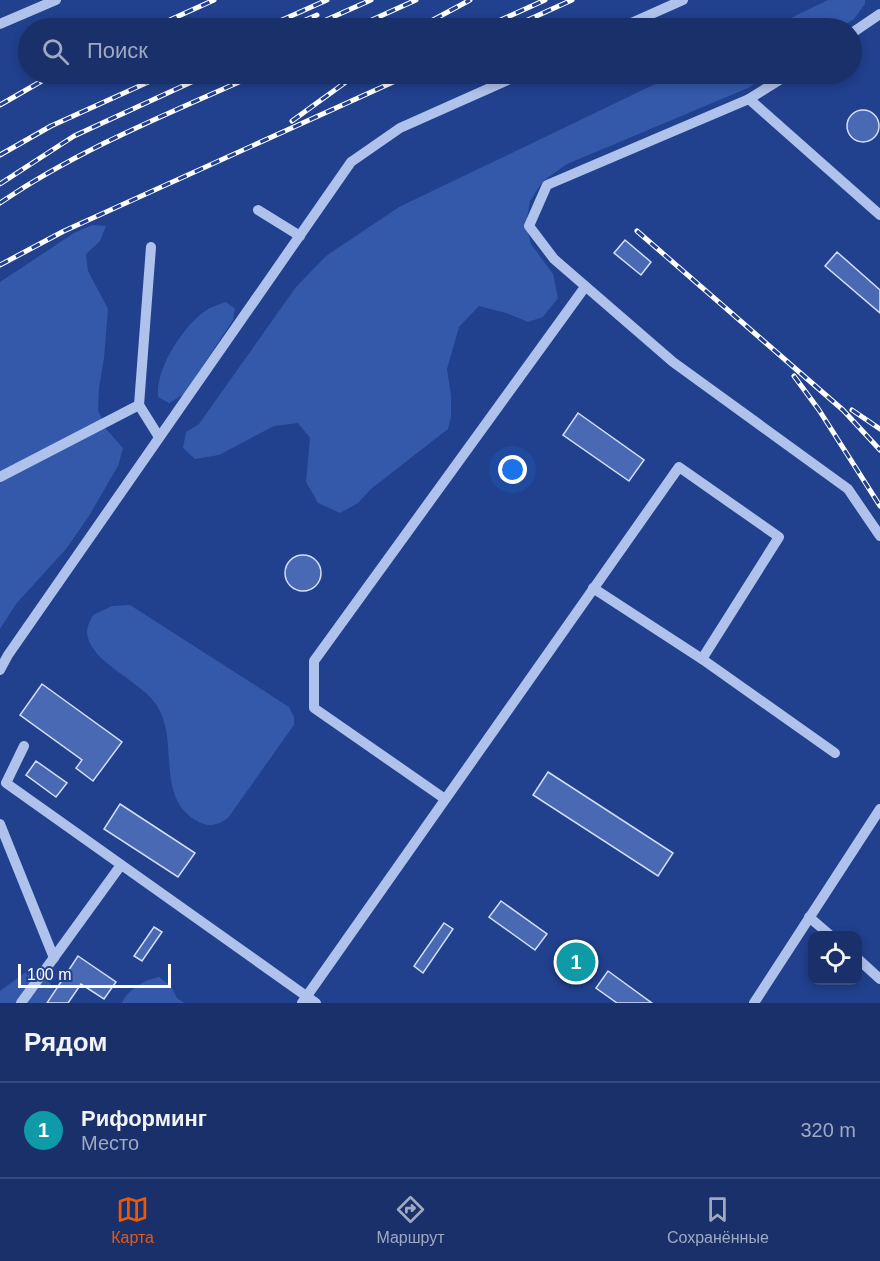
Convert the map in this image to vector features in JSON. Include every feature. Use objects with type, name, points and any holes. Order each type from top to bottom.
[{"type":"lane","points":[[0,24],[56,0]]},
{"type":"lane","points":[[642,18],[683,0]]},
{"type":"lane","points":[[862,26],[880,14]]},
{"type":"lane","points":[[0,670],[8,655],[351,162],[400,129],[499,84]]},
{"type":"lane","points":[[773,84],[749,99],[547,185],[529,226],[554,259],[674,362],[848,489],[880,536]]},
{"type":"lane","points":[[749,99],[880,215]]},
{"type":"lane","points":[[258,210],[300,236]]},
{"type":"lane","points":[[151,247],[139,405],[159,437]]},
{"type":"lane","points":[[445,799],[314,708],[314,661],[585,286]]},
{"type":"lane","points":[[0,477],[139,405]]},
{"type":"lane","points":[[304,1000],[679,467],[778,537],[702,658]]},
{"type":"lane","points":[[593,588],[702,658],[835,753]]},
{"type":"lane","points":[[24,746],[6,783],[304,1000],[316,1003]]},
{"type":"lane","points":[[754,1003],[880,809]]},
{"type":"lane","points":[[0,824],[54,958]]},
{"type":"lane","points":[[21,1003],[121,865]]},
{"type":"lane","points":[[809,917],[825,931]]},
{"type":"lane","points":[[862,962],[880,978]]},
{"type":"shaded area","points":[[828,0],[865,0],[865,4],[855,18],[791,18]]},
{"type":"shaded area","points":[[655,84],[754,84],[567,164],[543,181],[530,201],[526,224],[531,244],[553,274],[558,298],[543,317],[528,322],[479,306],[459,327],[447,369],[451,395],[451,417],[448,429],[371,489],[358,503],[340,513],[318,503],[306,482],[310,438],[298,423],[274,426],[219,455],[195,459],[183,448],[186,432],[199,424],[296,287],[326,256],[399,207]]},
{"type":"shaded area","points":[[92,225],[106,226],[100,241],[86,254],[88,271],[108,309],[98,410],[106,429],[123,448],[118,466],[89,516],[66,549],[16,604],[0,629],[0,282],[74,233]]},
{"type":"shaded area","points":[[226,302],[235,309],[233,320],[184,394],[169,403],[158,397],[161,374],[181,336],[208,309]]},
{"type":"shaded area","points":[[130,605],[289,707],[294,717],[294,725],[228,818],[220,823],[204,824],[195,820],[183,809],[175,796],[171,781],[163,717],[148,695],[105,661],[90,642],[87,630],[93,615],[112,606]]},
{"type":"shaded area","points":[[26,972],[46,977],[64,1003],[0,1003],[0,991]]},
{"type":"shaded area","points":[[159,977],[171,986],[177,998],[184,1003],[122,1003],[128,993],[137,986]]},
{"type":"building","points":[[863,110],[874,115],[879,126],[874,137],[863,142],[852,137],[847,126],[852,115]]},
{"type":"building","points":[[625,240],[651,262],[641,275],[614,253]]},
{"type":"building","points":[[837,252],[880,290],[880,313],[825,266]]},
{"type":"building","points":[[578,413],[644,460],[629,481],[563,435]]},
{"type":"building","points":[[303,555],[316,560],[321,573],[316,586],[303,591],[290,586],[285,573],[290,560]]},
{"type":"building","points":[[42,684],[122,742],[93,781],[76,768],[82,760],[20,715]]},
{"type":"building","points":[[36,761],[67,783],[56,797],[26,775]]},
{"type":"building","points":[[548,772],[673,853],[658,876],[533,795]]},
{"type":"building","points":[[120,804],[195,853],[178,877],[104,829]]},
{"type":"building","points":[[501,901],[547,934],[535,950],[489,917]]},
{"type":"building","points":[[444,923],[453,929],[423,973],[414,966]]},
{"type":"building","points":[[154,927],[162,932],[142,961],[134,956]]},
{"type":"building","points":[[571,945],[594,961],[581,979],[558,963]]},
{"type":"building","points":[[78,956],[116,982],[104,999],[81,984],[68,1003],[47,1003]]},
{"type":"building","points":[[608,971],[652,1003],[617,1003],[596,988]]},
{"type":"railway","points":[[174,18],[214,0]]},
{"type":"railway","points":[[286,18],[327,0]]},
{"type":"railway","points":[[330,18],[371,0]]},
{"type":"railway","points":[[376,18],[416,0]]},
{"type":"railway","points":[[437,18],[470,0]]},
{"type":"railway","points":[[505,18],[545,0]]},
{"type":"railway","points":[[532,18],[572,0]]},
{"type":"railway","points":[[310,18],[317,15]]},
{"type":"railway","points":[[0,105],[37,84]]},
{"type":"railway","points":[[0,155],[51,126],[144,84]]},
{"type":"railway","points":[[0,184],[74,136],[187,84]]},
{"type":"railway","points":[[0,203],[93,149],[234,84]]},
{"type":"railway","points":[[292,121],[343,84]]},
{"type":"railway","points":[[0,265],[64,231],[389,84]]},
{"type":"railway","points":[[637,231],[843,410],[880,450]]},
{"type":"railway","points":[[794,376],[819,410],[880,506]]},
{"type":"railway","points":[[852,410],[880,429]]},
{"type":"place","name":"Риформинг","points":[[576,962]]}]
